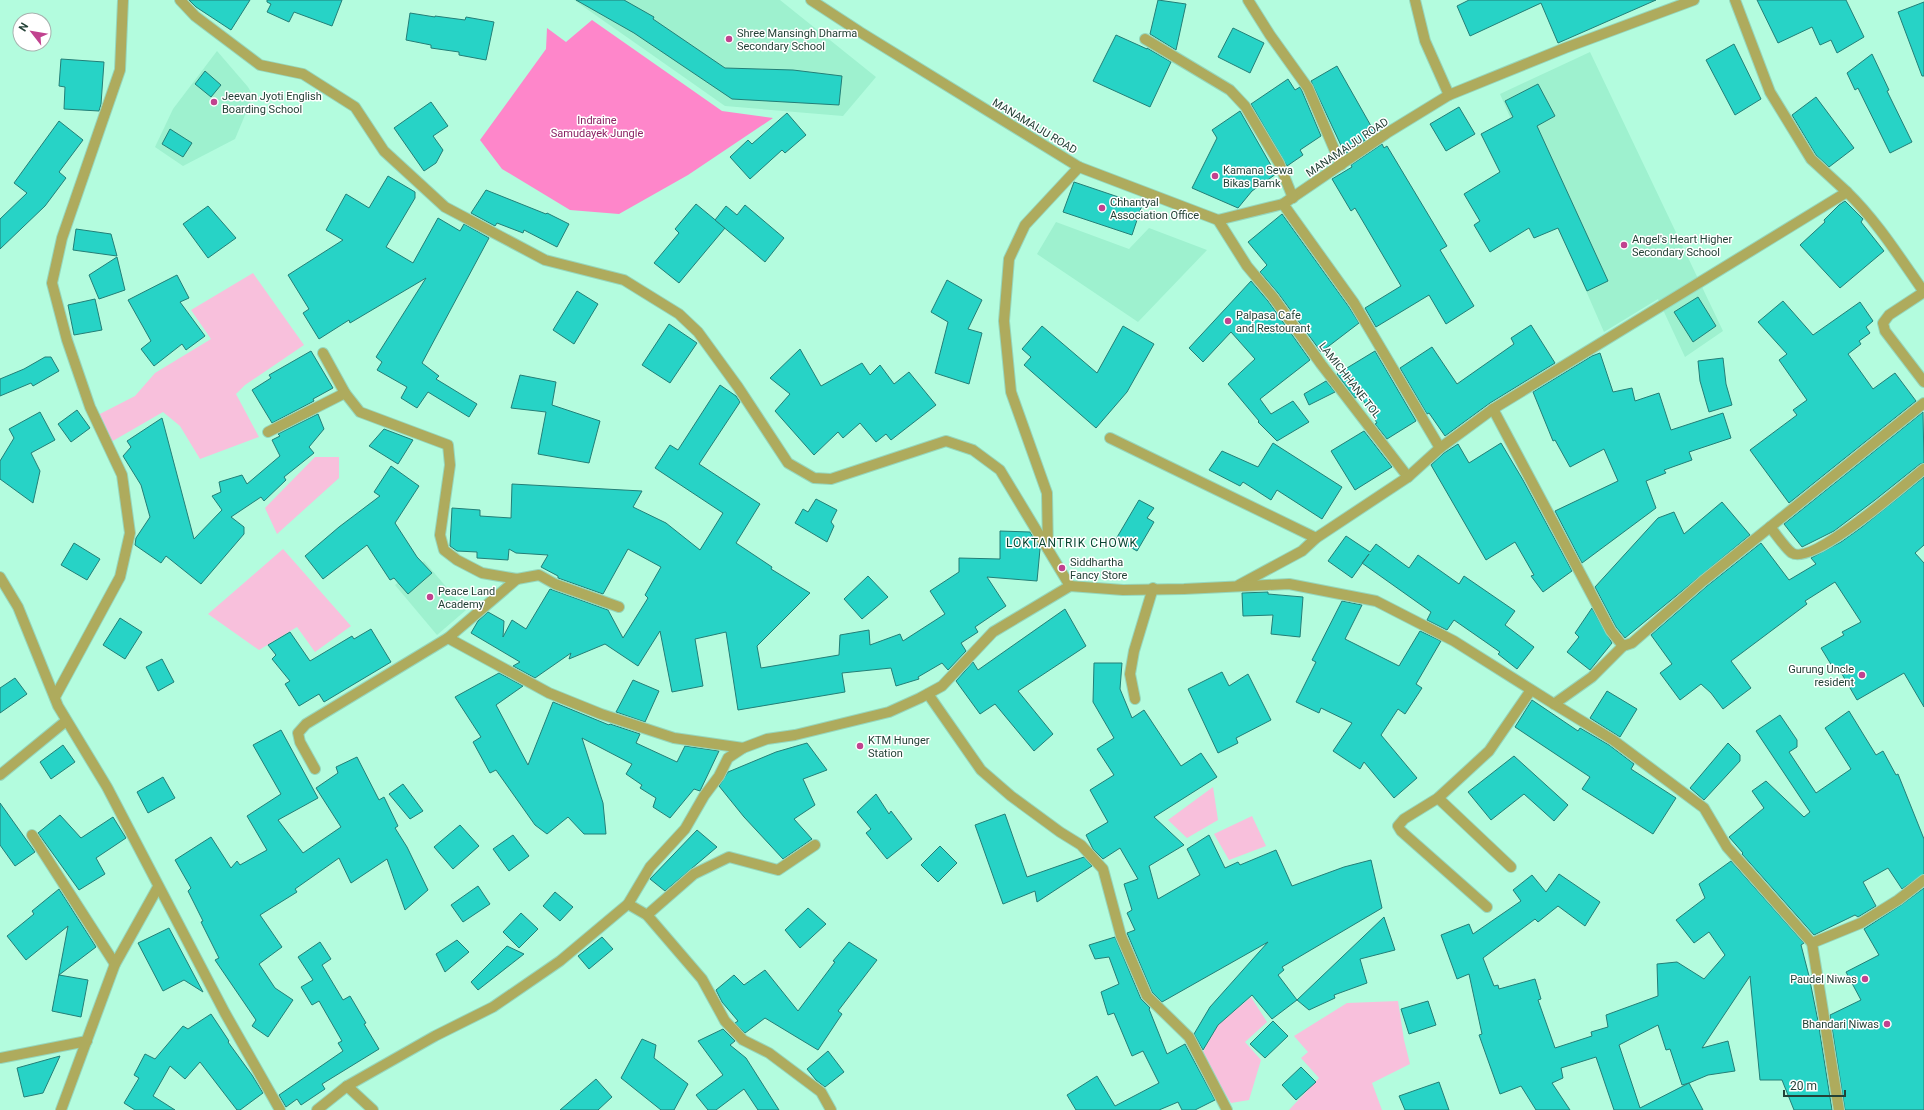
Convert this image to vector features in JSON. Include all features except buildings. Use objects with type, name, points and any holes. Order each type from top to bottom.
[{"type":"street","points":[[55,697],[120,577],[130,533],[122,475],[90,407],[68,340],[52,283],[62,238],[120,70],[123,0]]},
{"type":"street","points":[[180,0],[195,16],[260,65],[303,74],[355,107],[384,150],[445,207],[545,260],[624,280],[679,314],[703,338],[738,387],[788,463],[814,478],[832,479],[946,441],[973,450],[1000,470],[1070,586]]},
{"type":"street","name":"MANAMAIJU ROAD","points":[[812,0],[874,41],[1079,166],[1218,220],[1283,204],[1387,133],[1449,95],[1565,48],[1694,0]]},
{"type":"street","points":[[1248,0],[1270,36],[1308,88],[1341,165]]},
{"type":"street","points":[[1415,0],[1425,41],[1449,95]]},
{"type":"street","points":[[1735,0],[1770,92],[1811,159],[1860,204],[1891,244],[1924,292],[1889,315],[1883,323],[1884,331],[1924,382]]},
{"type":"street","points":[[1145,39],[1230,90],[1245,106],[1279,163],[1293,198]]},
{"type":"street","points":[[1048,551],[1047,493],[1011,392],[1004,321],[1009,259],[1025,225],[1079,166]]},
{"type":"street","points":[[1235,587],[1302,551],[1316,538],[1408,477],[1440,448],[1493,409],[1847,192]]},
{"type":"street","points":[[1283,204],[1354,303],[1440,448]]},
{"type":"street","name":"LAMICHHANE TOL","points":[[1218,220],[1247,266],[1274,297],[1322,364],[1408,477]]},
{"type":"street","points":[[322,353],[345,393],[360,412],[448,445],[450,464],[440,535],[444,550],[457,560],[482,573],[517,579],[539,575],[555,584],[619,607]]},
{"type":"street","points":[[268,432],[345,393]]},
{"type":"street","points":[[1554,704],[1592,677],[1623,646],[1632,642],[1703,581],[1924,404]]},
{"type":"street","points":[[1493,409],[1611,631],[1623,646]]},
{"type":"street","points":[[1110,438],[1316,538]]},
{"type":"street","points":[[1770,527],[1792,553],[1803,555],[1827,544],[1856,523],[1924,468]]},
{"type":"street","points":[[0,577],[18,607],[66,721],[107,787],[225,1013],[280,1110]]},
{"type":"street","points":[[315,768],[300,742],[298,733],[306,724],[448,638],[517,579]]},
{"type":"street","points":[[317,1110],[347,1086],[434,1036],[492,1007],[560,961],[628,904],[650,867],[685,829],[704,796],[719,776],[728,758],[743,748],[767,739],[796,735],[889,712],[928,694],[942,686],[993,632],[1070,586],[1123,590],[1289,584],[1376,601],[1454,641],[1613,740],[1704,808],[1727,847],[1812,943],[1839,1110]]},
{"type":"street","points":[[1135,699],[1130,674],[1134,651],[1153,588]]},
{"type":"street","points":[[448,638],[549,693],[601,714],[674,738],[743,748]]},
{"type":"street","points":[[1487,907],[1401,831],[1398,826],[1404,819],[1438,798],[1489,751],[1531,690]]},
{"type":"street","points":[[928,694],[981,770],[1010,796],[1060,832],[1081,845],[1103,869],[1121,936],[1147,996],[1189,1037],[1227,1110]]},
{"type":"street","points":[[0,775],[66,721]]},
{"type":"street","points":[[1438,798],[1511,867]]},
{"type":"street","points":[[32,835],[115,964]]},
{"type":"street","points":[[647,915],[694,874],[729,858],[778,870],[815,845]]},
{"type":"street","points":[[1812,943],[1861,923],[1898,900],[1924,880]]},
{"type":"street","points":[[61,1110],[115,964],[158,887]]},
{"type":"street","points":[[628,904],[647,915],[702,979],[725,1020],[743,1040],[769,1053],[821,1092],[831,1110]]},
{"type":"street","points":[[0,1058],[87,1041]]},
{"type":"street","points":[[347,1086],[373,1110]]},
{"type":"shaded area","name":"Shree Mansingh Dharma Secondary School","points":[[574,0],[780,0],[876,77],[843,116],[725,106]]},
{"type":"shaded area","name":"Jeevan Jyoti English Boarding School","points":[[217,51],[248,87],[253,96],[235,139],[183,166],[155,147],[173,109]]},
{"type":"shaded area","name":"Angel's Heart Higher Secondary School","points":[[1590,52],[1723,331],[1685,357],[1658,299],[1604,332],[1500,94]]},
{"type":"shaded area","points":[[1056,222],[1129,249],[1149,228],[1207,250],[1138,322],[1037,254]]},
{"type":"shaded area","points":[[253,273],[304,345],[245,385],[236,394],[259,437],[200,459],[180,426],[163,412],[111,442],[94,417],[135,396],[155,373],[211,339],[191,310]]},
{"type":"shaded area","points":[[315,457],[339,457],[339,478],[277,534],[265,508]]},
{"type":"shaded area","points":[[283,549],[351,626],[315,652],[297,627],[259,650],[208,614]]},
{"type":"shaded area","name":"Peace Land Academy","points":[[424,561],[466,610],[437,635],[395,585]]},
{"type":"shaded area","points":[[1213,787],[1218,820],[1187,838],[1168,820]]},
{"type":"shaded area","points":[[1252,816],[1266,846],[1229,860],[1214,834]]},
{"type":"shaded area","points":[[1251,997],[1267,1022],[1245,1042],[1261,1060],[1249,1100],[1231,1103],[1201,1055],[1218,1025]]},
{"type":"shaded area","points":[[1398,1001],[1404,1040],[1410,1064],[1372,1083],[1382,1110],[1289,1110],[1319,1078],[1301,1058],[1308,1052],[1294,1036],[1347,1003]]},
{"type":"green space","name":"Indraine Samudayek Jungle","points":[[592,20],[722,111],[773,118],[688,175],[619,214],[570,210],[502,169],[480,140],[546,49],[547,28],[566,42]]},
{"type":"place","name":"Shree Mansingh Dharma Secondary School","points":[[729,39]]},
{"type":"place","name":"Jeevan Jyoti English Boarding School","points":[[214,102]]},
{"type":"place","name":"Kamana Sewa Bikas Bamk","points":[[1215,176]]},
{"type":"place","name":"Chhantyal Association Office","points":[[1102,208]]},
{"type":"place","name":"Angel's Heart Higher Secondary School","points":[[1624,245]]},
{"type":"place","name":"Palpasa Cafe and Restourant","points":[[1228,321]]},
{"type":"place","name":"Siddhartha Fancy Store","points":[[1062,568]]},
{"type":"place","name":"Peace Land Academy","points":[[430,597]]},
{"type":"place","name":"Gurung Uncle resident","points":[[1862,675]]},
{"type":"place","name":"KTM Hunger Station","points":[[860,746]]},
{"type":"place","name":"Paudel Niwas","points":[[1865,979]]},
{"type":"place","name":"Bhandari Niwas","points":[[1887,1024]]},
{"type":"district","name":"LOKTANTRIK CHOWK","points":[[1072,543]]}]
